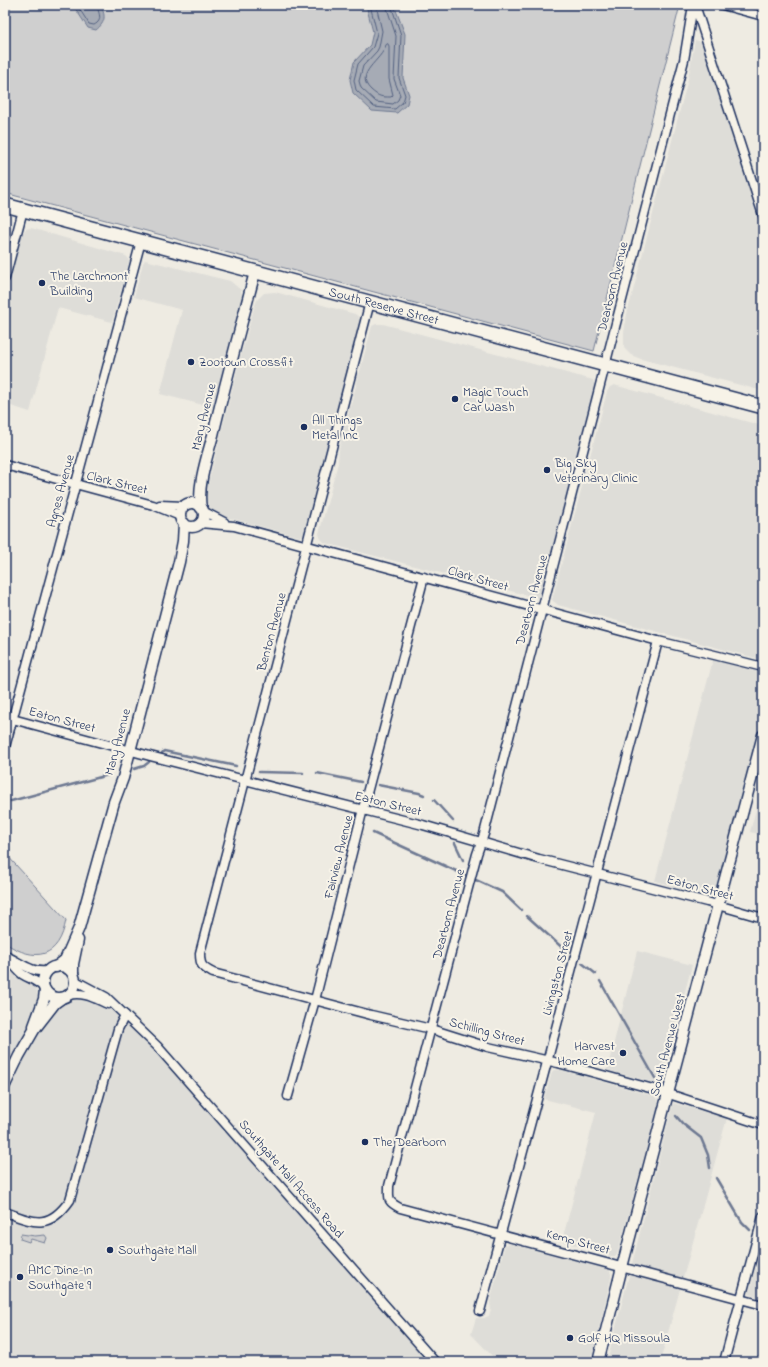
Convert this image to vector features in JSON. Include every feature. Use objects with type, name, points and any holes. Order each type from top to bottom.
[{"type":"highway","name":"South Reserve Street","points":[[5,205],[763,407]]},
{"type":"street","points":[[694,5],[763,216]]},
{"type":"street","name":"Dearborn Avenue","points":[[389,1200],[389,1186],[477,854],[482,841],[684,60],[694,5]]},
{"type":"street","points":[[722,5],[763,16]]},
{"type":"street","points":[[5,278],[23,210]]},
{"type":"street","name":"Agnes Avenue","points":[[5,747],[8,718],[75,485],[140,241]]},
{"type":"street","name":"Mary Avenue","points":[[203,475],[223,392],[255,272]]},
{"type":"street","name":"Benton Avenue","points":[[204,968],[200,963],[200,953],[370,302]]},
{"type":"street","name":"Clark Street","points":[[5,465],[75,485],[153,504],[186,505]]},
{"type":"street","points":[[203,475],[197,490],[182,509],[182,519],[190,526],[197,524],[234,526]]},
{"type":"street","points":[[197,524],[203,519],[200,501],[203,475]]},
{"type":"street","points":[[186,505],[195,503],[202,510],[234,526]]},
{"type":"street","name":"Clark Street","points":[[153,504],[182,519]]},
{"type":"street","name":"Mary Avenue","points":[[52,969],[64,960],[79,928],[114,802],[123,778],[179,562],[183,541],[182,519]]},
{"type":"street","name":"Mary Avenue","points":[[179,562],[188,538],[197,524]]},
{"type":"street","name":"Clark Street","points":[[234,526],[658,641],[763,667]]},
{"type":"street","name":"Fairview Avenue","points":[[288,1096],[315,1000],[424,577]]},
{"type":"street","name":"Livingston Street","points":[[480,1311],[548,1061],[658,641]]},
{"type":"street","name":"Eaton Street","points":[[8,718],[363,809],[482,841],[539,859],[719,905],[763,918]]},
{"type":"street","name":"South Avenue West","points":[[598,1362],[668,1094],[761,750],[763,734]]},
{"type":"street","name":"Mary Avenue","points":[[74,977],[79,928]]},
{"type":"street","points":[[5,1085],[16,1061],[32,1033],[55,1003],[72,990],[74,977],[66,968],[39,972],[32,970],[6,955]]},
{"type":"street","points":[[6,955],[16,968],[23,974],[39,982],[52,997],[65,996]]},
{"type":"street","name":"Schilling Street","points":[[204,968],[213,973],[371,1015],[431,1029],[488,1047],[548,1061],[668,1094],[763,1125]]},
{"type":"street","points":[[32,1033],[44,999],[43,979],[52,969]]},
{"type":"street","name":"Southgate Mall Access Road","points":[[74,977],[106,997],[157,1046],[435,1362]]},
{"type":"street","name":"Southgate Mall Access Road","points":[[65,996],[75,993],[88,996],[109,1004],[125,1015]]},
{"type":"street","points":[[5,1218],[33,1222],[46,1222],[64,1208],[70,1200],[118,1029],[125,1015]]},
{"type":"street","name":"Kemp Street","points":[[389,1200],[391,1203],[400,1208],[763,1305]]},
{"type":"street","points":[[5,1212],[23,1220]]},
{"type":"street","points":[[724,1362],[763,1216]]},
{"type":"shaded area","points":[[5,5],[680,5],[594,351],[5,193]]},
{"type":"shaded area","points":[[695,40],[701,42],[705,49],[763,229],[763,391],[641,359],[631,355],[624,348],[624,333],[627,314],[688,79]]},
{"type":"shaded area","points":[[5,223],[12,227],[5,253]]},
{"type":"shaded area","points":[[31,228],[126,256],[129,262],[112,322],[58,308],[30,412],[5,404],[5,298],[22,234],[26,229]]},
{"type":"shaded area","points":[[145,260],[230,281],[241,290],[242,298],[240,310],[215,408],[160,394],[182,310],[134,297]]},
{"type":"shaded area","points":[[275,292],[355,314],[359,317],[360,321],[306,531],[300,537],[214,514],[208,511],[203,504],[254,308],[257,300],[264,293]]},
{"type":"shaded area","points":[[376,324],[383,324],[593,380],[595,385],[538,598],[325,543],[321,539],[319,534],[338,463],[339,449],[372,326]]},
{"type":"shaded area","points":[[614,385],[763,426],[763,660],[558,605],[552,600],[607,392],[610,387]]},
{"type":"shaded area","points":[[713,660],[763,673],[763,712],[716,889],[711,895],[707,896],[655,881]]},
{"type":"shaded area","points":[[763,783],[763,835],[750,832]]},
{"type":"shaded area","points":[[5,853],[66,920],[63,933],[58,942],[52,949],[44,953],[36,955],[27,953],[5,943]]},
{"type":"shaded area","points":[[637,951],[692,965],[662,1077],[655,1083],[607,1070]]},
{"type":"shaded area","points":[[5,962],[23,978],[35,985],[38,1000],[35,1013],[29,1026],[5,1071]]},
{"type":"shaded area","name":"Southgate Mall","points":[[68,999],[80,999],[116,1012],[140,1033],[155,1053],[175,1071],[428,1362],[5,1362],[5,1099],[16,1069],[31,1041],[54,1007]]},
{"type":"shaded area","points":[[554,1070],[561,1070],[654,1096],[658,1100],[658,1107],[618,1252],[615,1256],[562,1241],[596,1112],[544,1099],[552,1072]]},
{"type":"shaded area","points":[[673,1103],[727,1118],[660,1362],[607,1362]]},
{"type":"shaded area","points":[[21,1234],[35,1236],[45,1235],[47,1238],[45,1243],[31,1239],[29,1242],[20,1239]]},
{"type":"shaded area","points":[[511,1244],[609,1269],[611,1278],[591,1362],[498,1362],[471,1334],[476,1318],[484,1318],[489,1316],[491,1309],[490,1302],[505,1245]]},
{"type":"shaded area","points":[[759,1255],[763,1256],[763,1298],[749,1294]]},
{"type":"water","points":[[73,5],[100,5],[104,15],[102,24],[96,30],[88,28]]},
{"type":"water","points":[[366,5],[394,5],[405,34],[403,78],[409,95],[407,104],[397,113],[372,111],[353,93],[350,80],[354,62],[370,45],[373,32]]},
{"type":"waterway","points":[[162,753],[164,751],[236,766]]},
{"type":"waterway","points":[[134,769],[144,766],[149,762]]},
{"type":"waterway","points":[[259,772],[303,773]]},
{"type":"waterway","points":[[317,773],[361,782]]},
{"type":"waterway","points":[[11,801],[108,775]]},
{"type":"waterway","points":[[378,785],[424,795]]},
{"type":"waterway","points":[[434,800],[453,821]]},
{"type":"waterway","points":[[373,833],[502,892],[521,910]]},
{"type":"waterway","points":[[455,843],[463,860]]},
{"type":"waterway","points":[[527,916],[567,952]]},
{"type":"waterway","points":[[582,963],[596,974]]},
{"type":"waterway","points":[[600,981],[655,1078]]},
{"type":"waterway","points":[[676,1116],[683,1124],[701,1138],[708,1155],[710,1168]]},
{"type":"waterway","points":[[716,1178],[742,1222],[750,1230]]},
{"type":"place","name":"The Larchmont Building","points":[[42,283]]},
{"type":"place","name":"Zootown Crossfit","points":[[191,362]]},
{"type":"place","name":"Magic Touch Car Wash","points":[[455,399]]},
{"type":"place","name":"All Things Metal Inc","points":[[304,427]]},
{"type":"place","name":"Big Sky Veterinary Clinic","points":[[547,470]]},
{"type":"place","name":"Harvest Home Care","points":[[623,1053]]},
{"type":"place","name":"The Dearborn","points":[[365,1142]]},
{"type":"place","name":"Southgate Mall","points":[[110,1250]]},
{"type":"place","name":"AMC Dine-In Southgate 9","points":[[20,1277]]},
{"type":"place","name":"Golf HQ Missoula","points":[[570,1338]]}]
